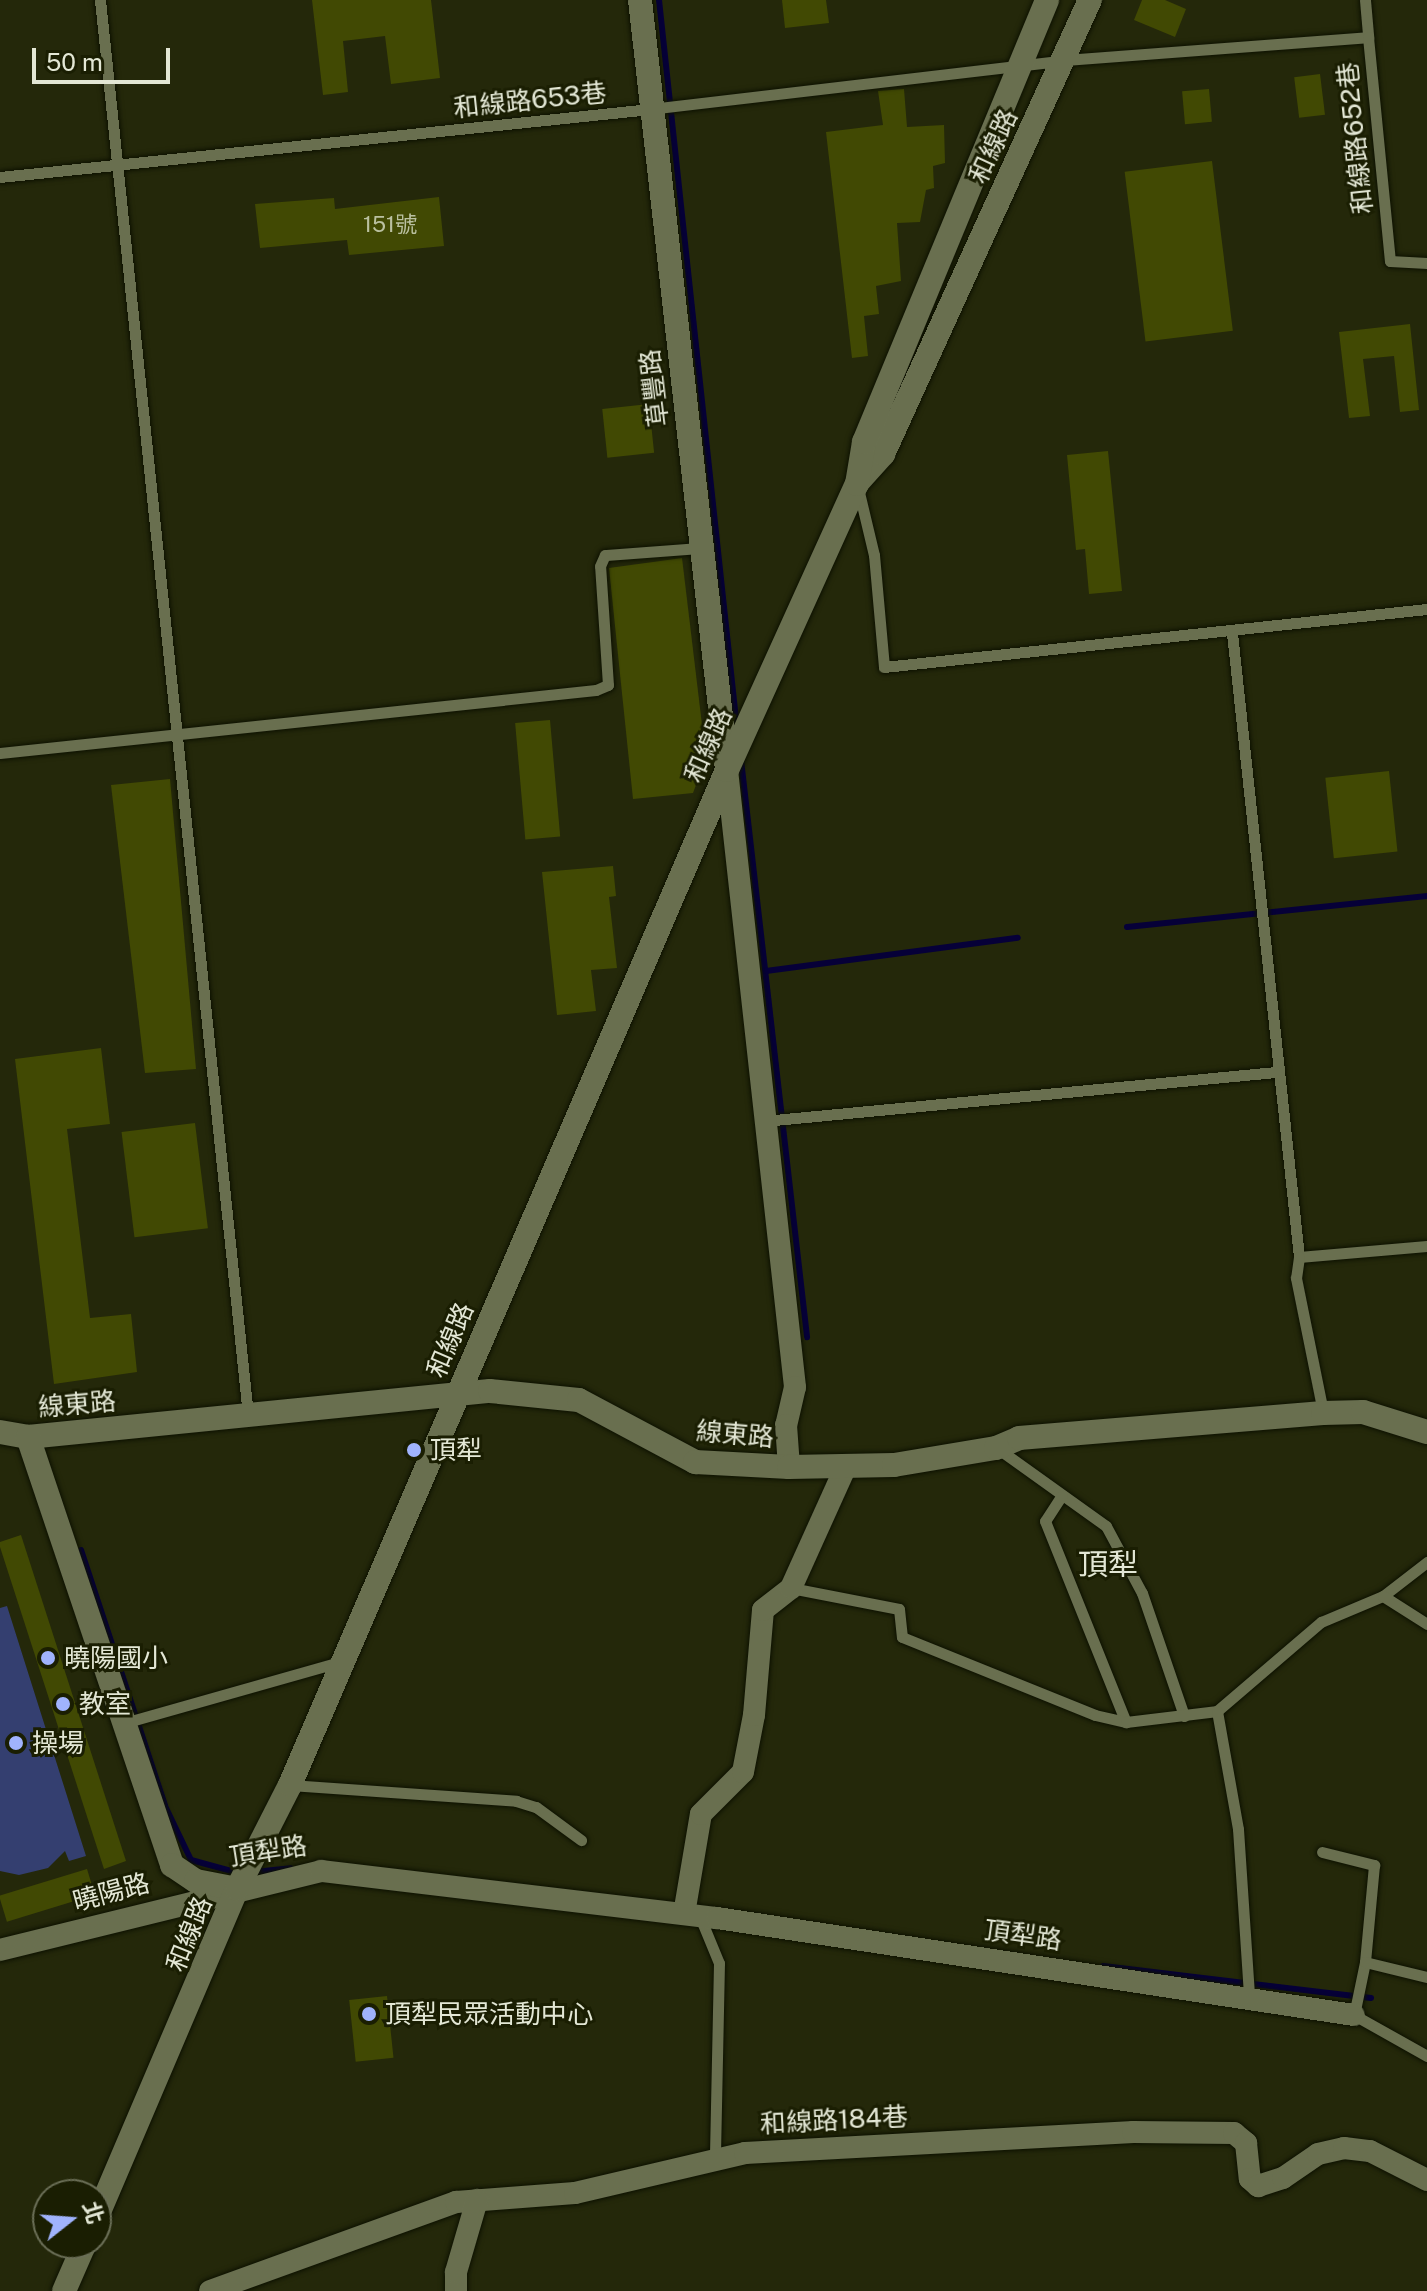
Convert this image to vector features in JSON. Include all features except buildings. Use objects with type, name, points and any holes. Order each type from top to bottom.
[{"type":"main road","name":"草豐路","points":[[640,0],[727,770]]},
{"type":"main road","name":"和線路","points":[[112,2182],[237,1889],[290,1785],[339,1662],[727,770],[857,484],[864,442],[1016,66],[1047,0]]},
{"type":"main road","name":"和線路","points":[[857,484],[883,454],[1090,0]]},
{"type":"main road","name":"線東路","points":[[0,1432],[28,1437],[249,1418],[490,1391],[579,1400],[695,1462],[789,1467],[894,1465],[996,1448],[1019,1438],[1323,1413],[1363,1412],[1427,1432]]},
{"type":"main road","name":"頂犁路","points":[[28,1437],[122,1724],[172,1865],[196,1881],[237,1889]]},
{"type":"main road","points":[[64,2291],[78,2259]]},
{"type":"street","points":[[727,770],[795,1387],[786,1425],[789,1467]]},
{"type":"street","points":[[692,1915],[701,1814],[743,1772],[754,1715],[763,1610],[791,1588],[846,1466]]},
{"type":"street","name":"頂犁路","points":[[237,1889],[321,1871],[692,1915],[1249,1996],[1354,2015]]},
{"type":"street","name":"曉陽路","points":[[0,1950],[237,1889]]},
{"type":"street","name":"和線路184巷","points":[[210,2291],[429,2210],[477,2200],[575,2193],[745,2153],[1117,2132],[1234,2133],[1246,2143],[1250,2179],[1258,2186],[1283,2178],[1318,2154],[1344,2148],[1370,2151],[1427,2180]]},
{"type":"street","points":[[456,2291],[456,2272],[477,2200]]},
{"type":"lane","points":[[100,0],[114,166],[178,734],[249,1418]]},
{"type":"lane","points":[[1365,0],[1368,37]]},
{"type":"lane","name":"和線路652巷","points":[[1064,60],[1368,37],[1390,261],[1427,263]]},
{"type":"lane","name":"和線路653巷","points":[[0,177],[650,109],[1064,60]]},
{"type":"lane","points":[[857,484],[874,555],[884,667],[1232,633],[1427,609]]},
{"type":"lane","points":[[0,753],[596,690],[608,685],[600,566],[605,555],[701,548]]},
{"type":"lane","points":[[1232,633],[1276,1072],[1299,1257],[1296,1278],[1323,1413]]},
{"type":"lane","points":[[764,1121],[1276,1072]]},
{"type":"lane","points":[[1299,1257],[1427,1246]]},
{"type":"lane","points":[[996,1448],[1106,1526],[1142,1593],[1184,1716]]},
{"type":"lane","points":[[1062,1495],[1045,1521],[1126,1722]]},
{"type":"lane","points":[[791,1588],[899,1609],[902,1637],[1095,1715],[1126,1722],[1217,1711],[1321,1622],[1383,1596],[1427,1562]]},
{"type":"lane","points":[[1383,1596],[1427,1624]]},
{"type":"lane","points":[[122,1724],[339,1662]]},
{"type":"lane","points":[[1217,1711],[1238,1829],[1249,1996]]},
{"type":"lane","points":[[290,1785],[516,1801],[536,1807],[581,1840]]},
{"type":"lane","points":[[1322,1852],[1374,1865],[1365,1962],[1354,2015],[1427,2056]]},
{"type":"lane","points":[[692,1915],[719,1963],[715,2160]]},
{"type":"lane","points":[[1365,1962],[1427,1977]]},
{"type":"shaded area","points":[[7,1606],[86,1856],[69,1861],[65,1851],[48,1868],[19,1875],[0,1871],[0,1608]]},
{"type":"waterway","points":[[659,0],[737,729]]},
{"type":"waterway","points":[[741,760],[807,1337]]},
{"type":"waterway","points":[[1127,927],[1427,896]]},
{"type":"waterway","points":[[766,971],[1018,938]]},
{"type":"waterway","points":[[81,1550],[165,1806],[191,1860],[239,1873]]},
{"type":"waterway","points":[[255,1872],[291,1868]]},
{"type":"waterway","points":[[1103,1966],[1371,1998]]},
{"type":"place","name":"頂犁","points":[[414,1450]]},
{"type":"place","name":"曉陽國小","points":[[48,1658]]},
{"type":"place","name":"教室","points":[[63,1704]]},
{"type":"place","name":"操場","points":[[16,1743]]},
{"type":"place","name":"頂犁民眾活動中心","points":[[369,2014]]},
{"type":"district","name":"頂犁","points":[[1108,1564]]}]
